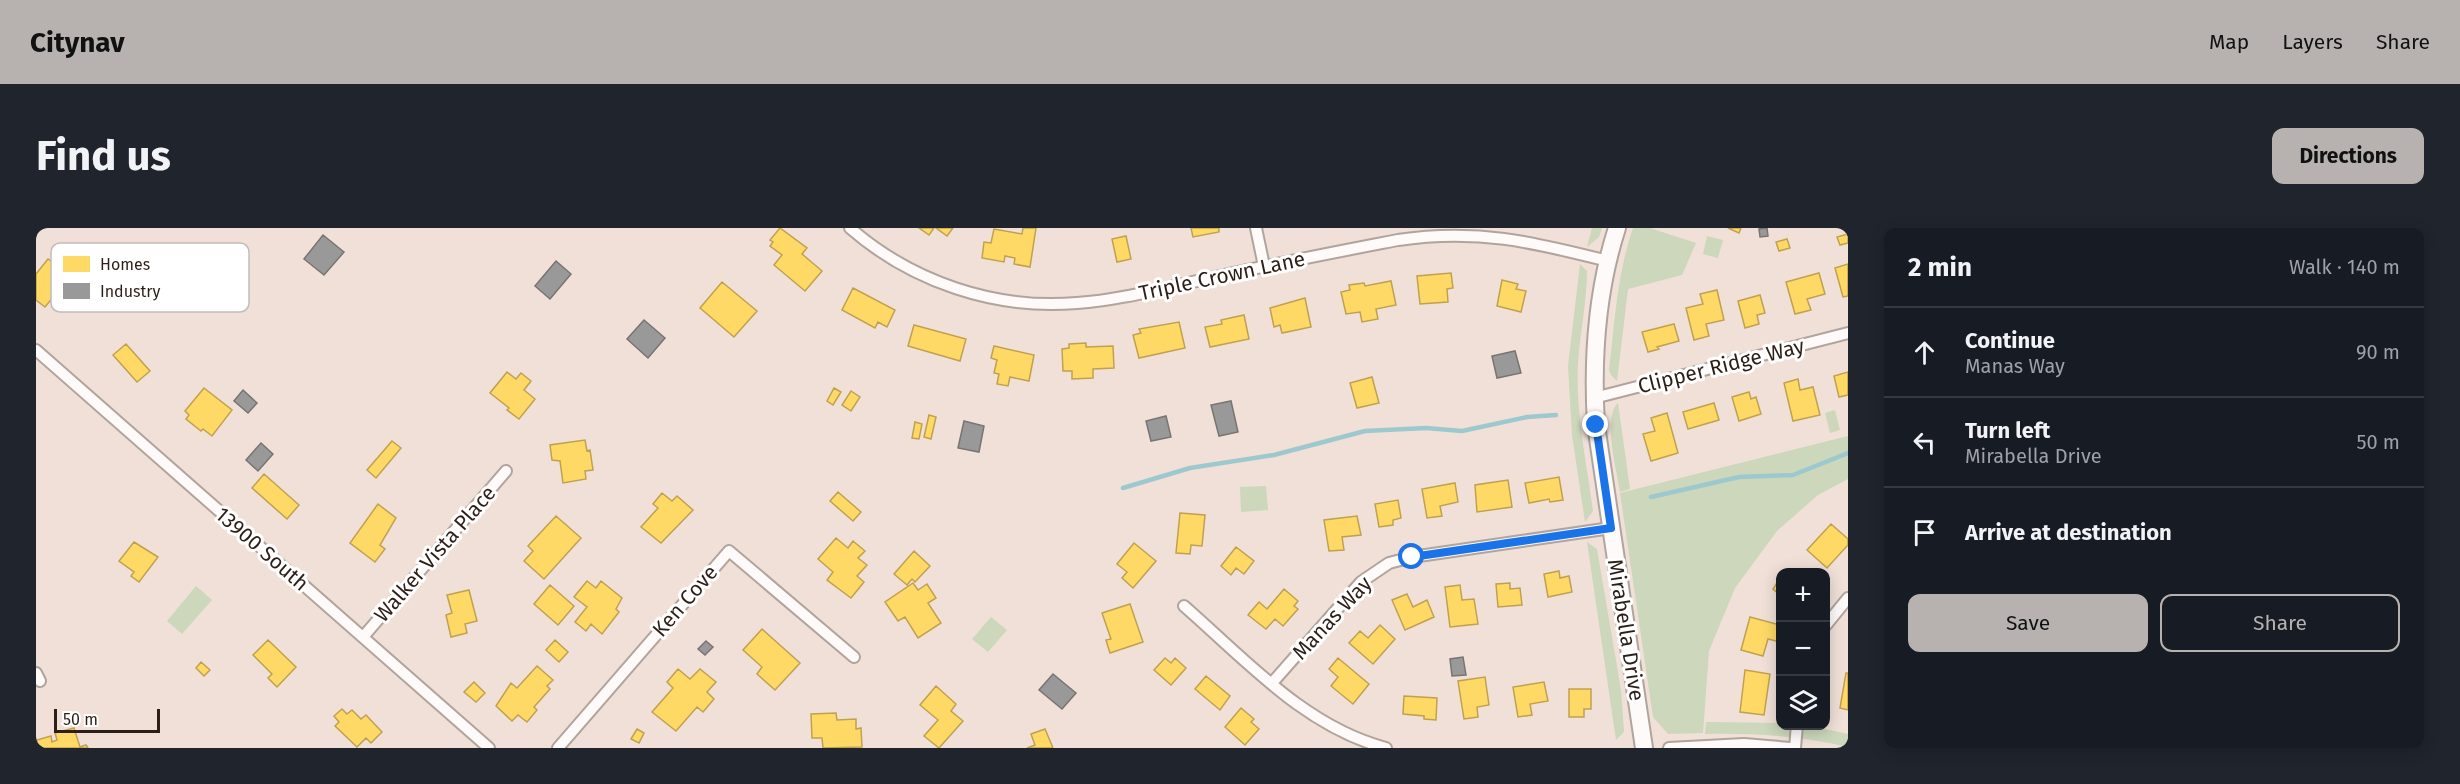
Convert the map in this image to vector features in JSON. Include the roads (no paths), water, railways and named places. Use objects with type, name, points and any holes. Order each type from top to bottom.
[{"type":"street","name":"Triple Crown Lane","points":[[850,228],[881,252],[927,278],[978,295],[1030,304],[1095,301],[1398,240],[1458,234],[1517,239],[1608,261]]},
{"type":"street","points":[[1256,228],[1264,266]]},
{"type":"street","name":"Mirabella Drive","points":[[1617,228],[1596,324],[1594,398],[1596,425],[1644,748]]},
{"type":"street","name":"Clipper Ridge Way","points":[[1594,398],[1848,333]]},
{"type":"street","name":"13900 South","points":[[36,350],[489,748]]},
{"type":"street","name":"Walker Vista Place","points":[[363,638],[506,471]]},
{"type":"street","name":"Manas Way","points":[[1272,683],[1354,589],[1370,574],[1389,563],[1412,557],[1611,528]]},
{"type":"street","name":"Ken Cove","points":[[558,748],[729,551],[854,657]]},
{"type":"street","points":[[1828,622],[1848,598]]},
{"type":"street","points":[[1184,606],[1272,683],[1327,724],[1349,735],[1386,748]]},
{"type":"street","points":[[1795,748],[1797,730]]},
{"type":"street","points":[[1670,748],[1744,744],[1790,748]]},
{"type":"waterway","points":[[1123,488],[1190,468],[1274,455],[1365,431],[1426,428],[1462,431],[1527,417],[1556,415]]},
{"type":"waterway","points":[[1651,497],[1739,477],[1793,475],[1848,453]]}]
